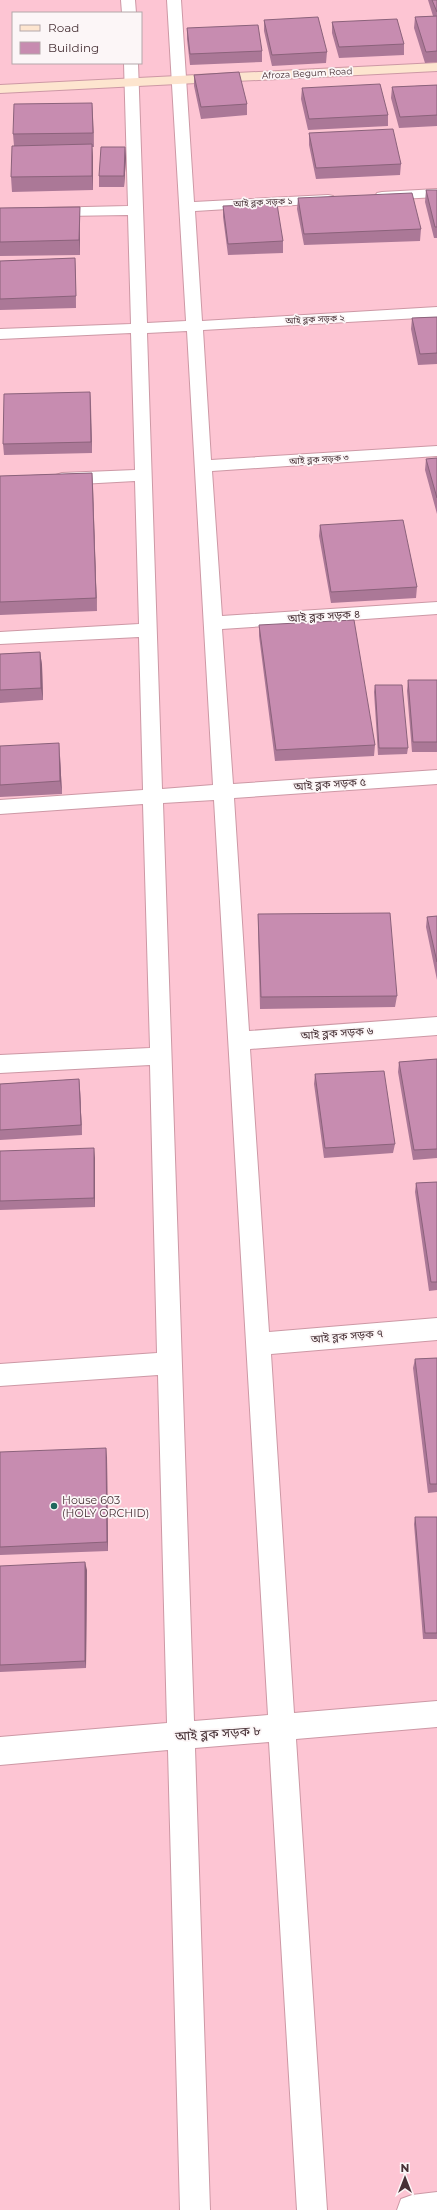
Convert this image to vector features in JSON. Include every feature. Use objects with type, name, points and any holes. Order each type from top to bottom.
[{"type":"street","points":[[128,0],[129,12]]},
{"type":"street","points":[[174,0],[222,792],[312,2210]]},
{"type":"street","name":"Afroza Begum Road","points":[[131,80],[437,67]]},
{"type":"street","points":[[0,89],[131,80]]},
{"type":"street","points":[[0,100],[131,80]]},
{"type":"street","points":[[131,80],[195,2210]]},
{"type":"street","points":[[366,197],[437,193]]},
{"type":"street","name":"আই ব্লক সড়ক ১","points":[[186,206],[343,198]]},
{"type":"street","points":[[0,213],[135,210]]},
{"type":"street","name":"আই ব্লক সড়ক ২","points":[[0,334],[193,326],[437,312]]},
{"type":"street","name":"আই ব্লক সড়ক ৩","points":[[202,466],[437,451]]},
{"type":"street","points":[[48,479],[143,475]]},
{"type":"street","name":"আই ব্লক সড়ক ৪","points":[[212,623],[437,608]]},
{"type":"street","points":[[0,638],[148,630]]},
{"type":"street","name":"আই ব্লক সড়ক ৫","points":[[0,807],[437,777]]},
{"type":"street","name":"আই ব্লক সড়ক ৬","points":[[238,1041],[437,1026]]},
{"type":"street","points":[[0,1064],[160,1056]]},
{"type":"street","name":"আই ব্লক সড়ক ৭","points":[[257,1344],[437,1329]]},
{"type":"street","points":[[0,1375],[169,1363]]},
{"type":"street","name":"আই ব্লক সড়ক ৮","points":[[0,1751],[181,1735],[281,1729],[437,1714]]},
{"type":"street","points":[[412,2210],[437,2208]]},
{"type":"building","points":[[432,0],[437,0],[437,12]]},
{"type":"building","points":[[437,16],[437,51],[426,52],[415,17]]},
{"type":"building","points":[[318,17],[327,52],[272,55],[264,20]]},
{"type":"building","points":[[397,19],[404,44],[339,47],[332,22]]},
{"type":"building","points":[[258,25],[262,51],[190,54],[187,28]]},
{"type":"building","points":[[239,72],[247,104],[201,107],[194,75]]},
{"type":"building","points":[[380,84],[388,115],[309,119],[302,88]]},
{"type":"building","points":[[437,85],[437,115],[400,117],[392,87]]},
{"type":"building","points":[[92,103],[93,133],[13,134],[14,104]]},
{"type":"building","points":[[393,129],[401,164],[316,168],[309,133]]},
{"type":"building","points":[[92,144],[92,176],[11,177],[12,146]]},
{"type":"building","points":[[101,147],[125,147],[124,176],[99,176]]},
{"type":"building","points":[[426,190],[437,190],[437,227],[435,227]]},
{"type":"building","points":[[412,193],[421,229],[304,234],[298,198]]},
{"type":"building","points":[[277,204],[283,241],[228,244],[223,206]]},
{"type":"building","points":[[80,207],[79,240],[0,242],[0,208]]},
{"type":"building","points":[[75,258],[76,296],[0,299],[0,261]]},
{"type":"building","points":[[437,317],[437,353],[420,354],[412,318]]},
{"type":"building","points":[[90,392],[91,442],[3,444],[4,394]]},
{"type":"building","points":[[437,458],[437,498],[426,459]]},
{"type":"building","points":[[92,473],[96,598],[0,602],[0,476]]},
{"type":"building","points":[[403,520],[417,587],[331,592],[320,525]]},
{"type":"building","points":[[354,620],[375,745],[276,750],[259,625]]},
{"type":"building","points":[[40,652],[41,688],[0,690],[0,654]]},
{"type":"building","points":[[408,680],[437,680],[437,742],[413,742]]},
{"type":"building","points":[[375,685],[402,685],[408,748],[379,748]]},
{"type":"building","points":[[59,743],[60,781],[0,785],[0,746]]},
{"type":"building","points":[[390,913],[397,996],[261,997],[258,914]]},
{"type":"building","points":[[437,916],[437,962],[427,917]]},
{"type":"building","points":[[437,1059],[437,1149],[414,1150],[399,1062]]},
{"type":"building","points":[[384,1071],[395,1144],[325,1148],[315,1074]]},
{"type":"building","points":[[79,1079],[81,1125],[0,1130],[0,1084]]},
{"type":"building","points":[[94,1148],[94,1198],[0,1201],[0,1151]]},
{"type":"building","points":[[437,1182],[437,1282],[431,1282],[416,1183]]},
{"type":"building","points":[[437,1358],[437,1484],[430,1484],[415,1359]]},
{"type":"building","name":"House 603 (HOLY ORCHID)","points":[[106,1448],[107,1542],[0,1547],[0,1452]]},
{"type":"building","points":[[415,1517],[437,1517],[437,1633],[425,1633]]},
{"type":"building","points":[[85,1562],[85,1661],[0,1665],[0,1566]]},
{"type":"place","name":"House 603 (HOLY ORCHID)","points":[[54,1506]]}]
